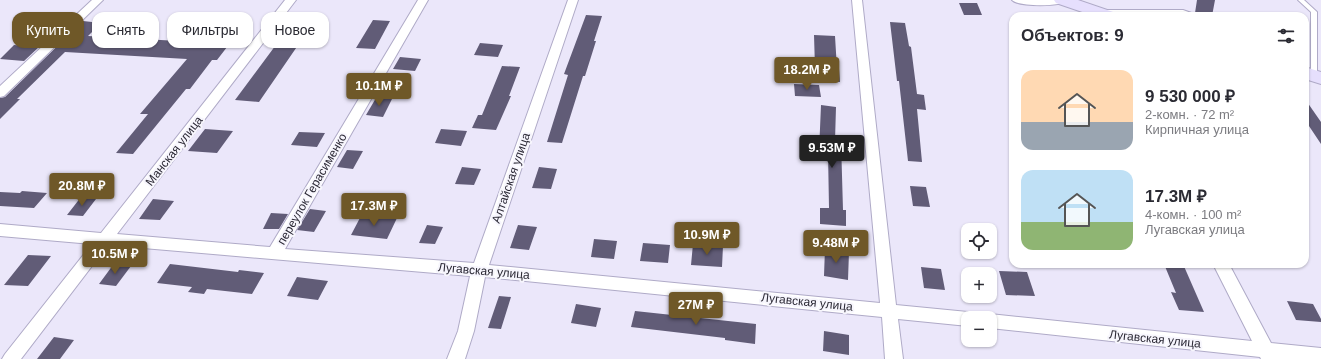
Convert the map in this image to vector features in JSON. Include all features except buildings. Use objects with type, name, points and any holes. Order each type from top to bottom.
[{"type":"main road","points":[[1063,0],[1095,12]]},
{"type":"street","points":[[0,93],[98,0]]},
{"type":"street","name":"Манская улица","points":[[11,359],[291,0]]},
{"type":"street","name":"переулок Герасименко","points":[[274,254],[423,0]]},
{"type":"street","name":"Алтайская улица","points":[[456,359],[466,331],[479,270],[573,0]]},
{"type":"street","points":[[857,0],[894,359]]},
{"type":"street","points":[[1017,0],[1033,2],[1063,0]]},
{"type":"street","name":"Лугавская улица","points":[[0,230],[479,270],[961,318]]},
{"type":"street","points":[[1223,268],[1268,355]]},
{"type":"street","name":"Лугавская улица","points":[[997,322],[1268,355],[1321,356]]},
{"type":"lane","points":[[1301,0],[1314,12],[1313,76]]}]
